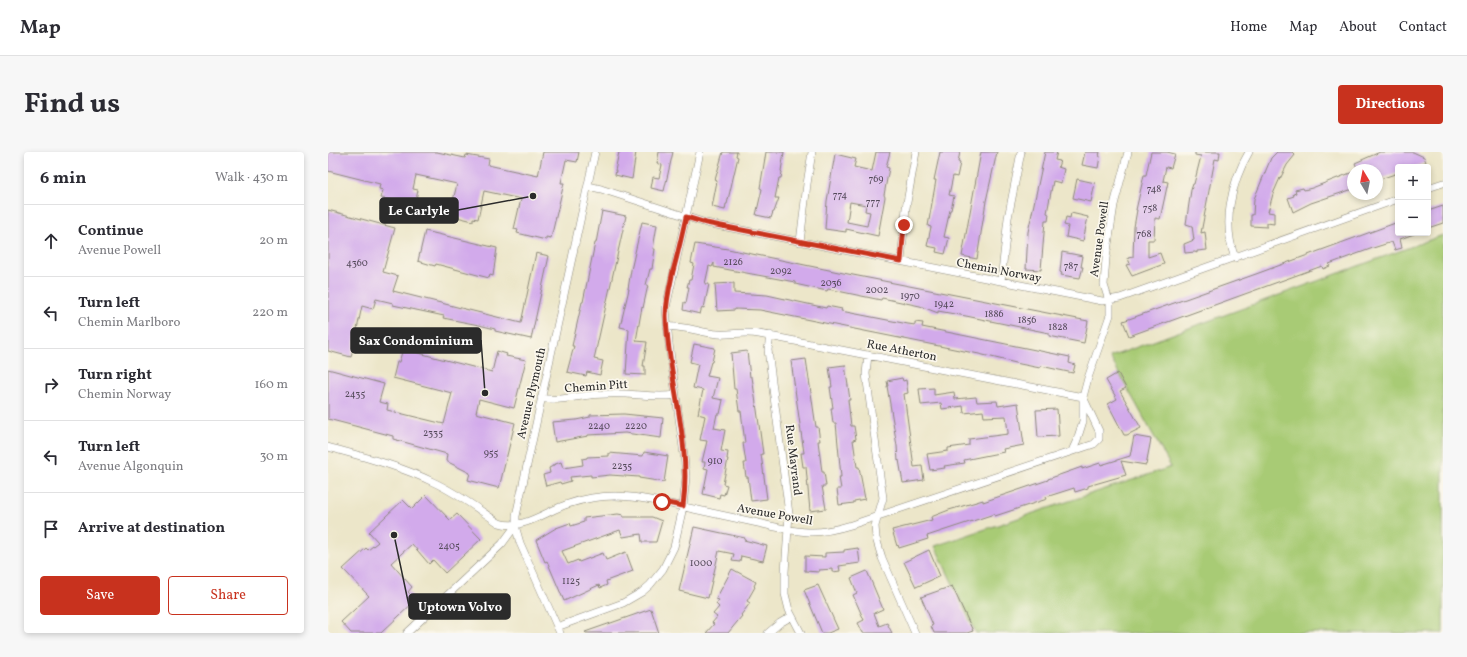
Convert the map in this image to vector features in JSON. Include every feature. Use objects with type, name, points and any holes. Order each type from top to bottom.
[{"type":"street","name":"Avenue Plymouth","points":[[558,630],[520,543],[516,524],[517,509],[595,152]]},
{"type":"street","points":[[558,630],[632,598],[650,585],[663,569],[672,553],[683,506],[685,464],[667,327],[666,308],[700,152]]},
{"type":"street","points":[[800,242],[812,152]]},
{"type":"street","points":[[901,261],[906,208],[916,152]]},
{"type":"street","points":[[1001,281],[1008,218],[1021,152]]},
{"type":"street","name":"Avenue Powell","points":[[1072,451],[1083,421],[1083,397],[1091,370],[1106,331],[1110,315],[1109,300],[1104,286],[1107,249],[1117,193],[1128,152]]},
{"type":"street","points":[[1235,258],[1231,245],[1230,234],[1231,203],[1237,177],[1249,152]]},
{"type":"street","points":[[1431,187],[1443,183]]},
{"type":"street","name":"Chemin Norway","points":[[588,186],[710,224],[1094,300],[1109,300],[1127,296],[1395,200]]},
{"type":"street","name":"Rue Atherton","points":[[667,327],[678,327],[715,334],[747,332],[1083,397]]},
{"type":"street","name":"Rue Mayrand","points":[[770,336],[768,350],[788,506],[784,590],[786,602],[801,633]]},
{"type":"street","points":[[868,355],[866,374],[883,498],[875,529],[879,548],[915,633]]},
{"type":"street","name":"Chemin Pitt","points":[[541,398],[554,400],[605,394],[628,394],[659,397],[676,395]]},
{"type":"street","name":"Avenue Powell","points":[[516,524],[530,520],[567,504],[598,497],[629,496],[788,529],[810,532],[829,530],[878,516],[1094,444],[1099,436],[1099,429],[1083,397]]},
{"type":"street","points":[[328,447],[406,470],[449,490],[499,523],[505,525],[516,524]]},
{"type":"street","points":[[407,633],[502,544],[516,524]]},
{"type":"street","points":[[768,633],[783,620],[792,616]]},
{"type":"green space","points":[[1443,235],[1443,633],[976,633],[935,546],[1171,467],[1110,357]]},
{"type":"building","points":[[328,152],[437,152],[465,158],[466,155],[489,159],[488,165],[538,176],[543,152],[579,152],[577,162],[566,160],[561,183],[564,183],[551,238],[546,237],[546,240],[517,233],[518,230],[514,229],[521,199],[484,191],[478,219],[473,218],[473,221],[453,216],[453,214],[450,213],[457,184],[416,175],[413,189],[418,190],[415,205],[381,198],[383,190],[379,189],[380,184],[328,171]]},
{"type":"building","points":[[619,152],[636,152],[632,179],[615,175]]},
{"type":"building","points":[[659,152],[673,152],[664,191],[651,188],[653,177],[659,178],[662,165],[657,163]]},
{"type":"building","points":[[723,152],[737,152],[736,156],[738,157],[725,210],[712,207],[717,181],[715,180]]},
{"type":"building","points":[[766,152],[784,152],[781,178],[779,178],[775,198],[779,198],[771,218],[756,215],[762,189],[760,188]]},
{"type":"building","points":[[876,152],[890,152],[886,167],[889,168],[878,236],[846,229],[846,232],[825,229],[827,201],[835,154],[856,159],[854,167],[872,171]],"holes":[[[850,202],[866,205],[865,211],[870,212],[867,226],[847,222]]]},
{"type":"building","points":[[940,152],[960,152],[958,162],[960,163],[957,177],[953,176],[949,195],[954,196],[944,237],[949,238],[945,254],[936,252],[937,248],[927,246],[931,227],[928,226],[936,180],[934,180]]},
{"type":"building","points":[[981,152],[997,152],[986,201],[977,259],[962,256]]},
{"type":"building","points":[[1045,152],[1057,152],[1055,160],[1060,161],[1058,167],[1064,169],[1061,183],[1053,181],[1047,213],[1049,214],[1048,221],[1045,221],[1041,270],[1026,269],[1028,232]]},
{"type":"building","points":[[1085,152],[1100,152],[1098,168],[1082,165]]},
{"type":"building","points":[[1151,152],[1167,152],[1175,154],[1171,168],[1166,167],[1163,181],[1168,182],[1160,219],[1155,218],[1154,240],[1148,240],[1148,257],[1160,253],[1164,264],[1132,276],[1126,265],[1130,264],[1128,258],[1133,257],[1136,210]]},
{"type":"building","points":[[1195,152],[1220,152],[1219,160],[1215,159],[1201,233],[1205,232],[1207,250],[1197,251],[1197,253],[1185,253],[1184,244],[1194,240],[1192,226],[1186,224],[1191,190],[1201,156],[1195,155]]},
{"type":"building","points":[[1277,152],[1292,152],[1295,155],[1287,165],[1273,194],[1268,212],[1274,213],[1274,224],[1267,223],[1267,227],[1251,226],[1251,215],[1253,215],[1254,199],[1271,158]]},
{"type":"building","points":[[1380,152],[1413,152],[1424,157],[1426,162],[1421,164],[1395,164],[1395,174],[1383,178],[1383,164],[1355,163]]},
{"type":"building","points":[[1347,174],[1347,191],[1311,203],[1293,212],[1288,198],[1294,196],[1293,194],[1296,193],[1295,190],[1312,188]]},
{"type":"building","points":[[1077,179],[1095,183],[1091,202],[1073,198]]},
{"type":"building","points":[[1443,206],[1443,223],[1431,227],[1431,210]]},
{"type":"building","points":[[328,210],[395,228],[383,272],[398,276],[393,291],[521,323],[536,253],[549,256],[531,339],[495,331],[495,329],[479,325],[443,318],[444,316],[393,305],[393,303],[376,299],[373,309],[362,306],[351,357],[328,351]]},
{"type":"building","points":[[602,211],[626,216],[594,359],[603,361],[600,375],[587,372],[586,376],[567,372],[574,346],[572,346]]},
{"type":"building","points":[[1071,213],[1088,217],[1083,241],[1066,237],[1068,226],[1064,225],[1066,217],[1070,218]]},
{"type":"building","points":[[642,222],[657,225],[653,249],[655,249],[652,269],[650,269],[646,285],[648,285],[643,308],[642,307],[636,341],[647,342],[643,366],[645,366],[645,375],[626,374],[629,329],[620,327]]},
{"type":"building","points":[[1395,223],[1395,236],[1408,236],[1400,239],[1402,248],[1395,250],[1392,242],[1373,248],[1329,264],[1330,266],[1323,269],[1322,266],[1129,336],[1123,321]]},
{"type":"building","points":[[425,231],[497,248],[493,276],[490,275],[489,278],[436,264],[435,266],[418,261]]},
{"type":"building","points":[[695,244],[728,249],[1088,321],[1084,343],[1049,336],[1049,333],[966,316],[938,311],[938,313],[920,306],[882,298],[881,300],[828,289],[827,291],[795,284],[795,282],[714,267],[714,263],[712,267],[709,266],[705,284],[709,284],[704,308],[702,307],[700,314],[683,310],[689,287],[687,287],[689,280],[691,280],[694,264],[691,263]]},
{"type":"building","points":[[1062,252],[1083,256],[1081,267],[1083,267],[1080,278],[1061,275]]},
{"type":"building","points":[[734,283],[734,293],[767,295],[826,308],[827,306],[842,309],[841,311],[908,324],[915,325],[915,322],[923,323],[922,327],[1070,357],[1069,363],[1075,365],[1073,373],[1041,366],[1040,368],[1020,364],[979,354],[760,310],[735,309],[717,311],[715,284]]},
{"type":"building","points":[[694,344],[715,348],[707,376],[718,378],[713,398],[723,400],[720,414],[717,414],[714,428],[725,430],[721,451],[728,452],[723,484],[727,485],[724,495],[720,494],[719,498],[703,494],[708,469],[704,468],[705,462],[702,462],[707,441],[700,440],[705,416],[698,414],[703,390],[693,388],[698,364],[690,362]]},
{"type":"building","points":[[403,349],[492,372],[497,351],[507,354],[506,356],[526,360],[514,408],[479,399],[476,413],[515,423],[499,488],[468,480],[470,473],[446,461],[447,454],[393,439],[393,436],[328,419],[328,369],[384,384],[379,402],[388,404],[387,410],[444,424],[452,393],[393,378],[397,362],[399,362]]},
{"type":"building","points":[[747,351],[763,454],[761,454],[767,499],[751,501],[748,477],[746,477],[744,463],[746,463],[743,443],[745,443],[741,411],[739,411],[736,389],[734,389],[731,353]]},
{"type":"building","points":[[806,359],[816,427],[818,427],[820,441],[818,441],[822,472],[824,472],[826,486],[822,486],[826,509],[810,511],[806,467],[803,467],[801,453],[804,453],[791,361]]},
{"type":"building","points":[[845,365],[850,400],[848,400],[851,426],[854,426],[856,439],[853,440],[857,467],[859,467],[865,499],[854,501],[854,503],[839,505],[837,489],[841,489],[839,477],[841,477],[836,423],[833,423],[831,408],[833,408],[830,387],[832,387],[829,367]]},
{"type":"building","points":[[1118,373],[1126,388],[1120,391],[1141,428],[1127,435],[1124,435],[1108,404],[1117,399],[1106,380]]},
{"type":"building","points":[[902,378],[903,381],[906,380],[908,393],[904,394],[914,467],[922,466],[924,480],[903,483],[899,460],[898,461],[887,386],[887,381]]},
{"type":"building","points":[[934,388],[934,395],[954,392],[955,399],[976,397],[977,402],[997,401],[998,406],[1018,403],[1024,445],[1003,449],[1004,452],[964,460],[965,463],[930,470],[927,454],[948,451],[948,448],[969,445],[969,439],[1008,434],[1006,416],[984,417],[983,411],[964,413],[963,406],[942,409],[941,403],[921,405],[919,389]]},
{"type":"building","points":[[1057,409],[1059,436],[1038,437],[1036,410]]},
{"type":"building","points":[[624,414],[663,418],[661,438],[625,433],[588,435],[555,442],[552,422],[576,420],[590,417],[590,415]]},
{"type":"building","points":[[1134,436],[1151,439],[1146,465],[1121,461],[1126,475],[1088,486],[1088,488],[1075,492],[1074,488],[1046,497],[1047,499],[995,516],[994,514],[927,536],[928,539],[899,548],[898,545],[897,546],[892,530],[932,520],[931,517],[949,510],[983,500],[983,502],[1082,467],[1082,469],[1100,463],[1101,465],[1130,456]]},
{"type":"building","points":[[644,452],[668,456],[664,482],[639,477],[610,475],[591,477],[591,475],[570,477],[571,481],[546,486],[543,475],[550,473],[549,468],[561,462],[563,468],[583,465],[582,459],[587,457],[609,456],[609,453],[643,456]]},
{"type":"building","points":[[426,495],[450,520],[457,514],[481,539],[445,573],[433,560],[429,564],[412,544],[391,563],[412,587],[408,592],[416,600],[381,633],[351,633],[341,622],[369,596],[343,569],[366,548],[368,550],[378,542],[369,532],[403,500],[412,509]]},
{"type":"building","points":[[618,514],[623,515],[623,517],[652,517],[662,521],[656,542],[642,542],[641,534],[623,537],[620,530],[562,551],[568,564],[578,560],[579,562],[603,553],[606,560],[626,552],[633,571],[606,581],[607,585],[600,588],[599,585],[564,601],[547,561],[545,562],[536,540],[556,528],[570,523],[571,526],[584,522],[584,518]]},
{"type":"building","points":[[694,527],[745,538],[744,540],[767,546],[763,561],[741,556],[740,562],[732,561],[734,554],[719,551],[708,598],[679,591]]},
{"type":"building","points":[[858,548],[860,563],[839,566],[840,571],[833,572],[833,569],[819,570],[819,572],[805,571],[805,556],[825,557],[825,553],[844,552],[844,550]]},
{"type":"building","points":[[929,550],[940,576],[916,587],[904,562]]},
{"type":"building","points":[[732,569],[756,582],[755,587],[747,601],[750,603],[741,615],[742,616],[728,633],[706,633],[714,624],[712,623],[717,617],[713,614],[719,607],[716,604],[719,600],[716,599]]},
{"type":"building","points":[[867,571],[883,609],[874,613],[879,626],[887,623],[892,633],[863,633],[858,623],[864,620],[853,595],[857,593],[851,578]]},
{"type":"building","points":[[818,585],[838,629],[828,633],[822,633],[804,590]]},
{"type":"building","points":[[952,586],[973,631],[967,633],[934,633],[931,626],[933,625],[921,597]]},
{"type":"building","points":[[651,609],[659,633],[585,632]]},
{"type":"place","name":"Le Carlyle","points":[[533,196]]},
{"type":"place","name":"Sax Condominium","points":[[485,393]]},
{"type":"place","name":"Uptown Volvo","points":[[394,535]]},
{"type":"route","points":[[662,502],[683,506],[686,477],[669,344],[666,308],[686,217],[700,222],[901,261],[904,225]]}]
